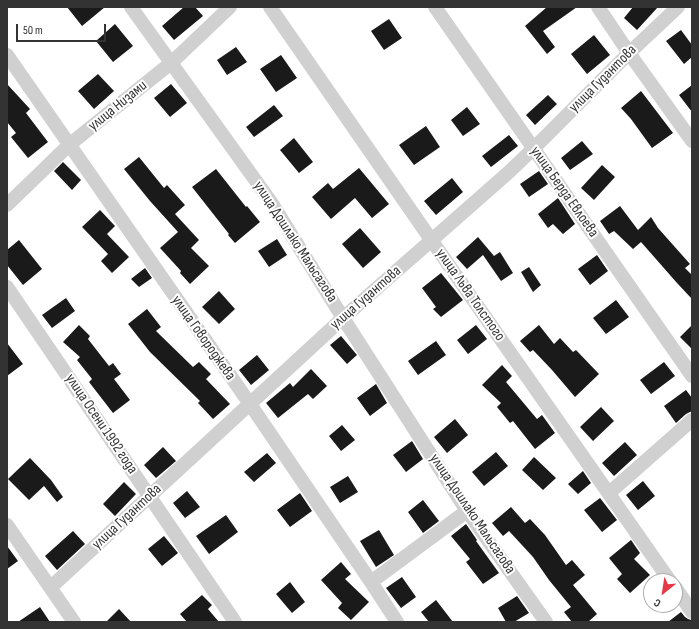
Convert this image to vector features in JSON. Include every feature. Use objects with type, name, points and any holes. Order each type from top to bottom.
[{"type":"street","name":"улица Дошлако Мальсагова","points":[[131,7],[270,202],[467,510],[546,622]]},
{"type":"street","name":"улица Низами","points":[[7,205],[69,145],[171,63],[230,7]]},
{"type":"street","name":"улица Льва Толстого","points":[[270,7],[664,573]]},
{"type":"street","name":"улица Берда Евлоева","points":[[435,7],[692,376]]},
{"type":"street","points":[[598,7],[692,141]]},
{"type":"street","name":"улица Гудантова","points":[[51,587],[343,318],[509,172],[629,53],[678,7]]},
{"type":"street","name":"улица Говороджева","points":[[7,55],[250,404],[397,622]]},
{"type":"street","name":"улица Осени 1992 года","points":[[7,286],[235,622]]},
{"type":"street","points":[[609,493],[692,420]]},
{"type":"street","points":[[371,582],[467,510]]},
{"type":"street","points":[[7,525],[74,622]]},
{"type":"street","points":[[683,599],[692,612]]},
{"type":"building","points":[[67,7],[105,7],[82,26]]},
{"type":"building","points":[[184,7],[195,7],[203,16],[174,40],[162,26]]},
{"type":"building","points":[[547,7],[577,7],[543,31],[555,47],[547,54],[525,26]]},
{"type":"building","points":[[633,7],[658,7],[637,30],[624,18]]},
{"type":"building","points":[[389,19],[402,38],[384,50],[371,31]]},
{"type":"building","points":[[115,24],[133,46],[113,62],[96,41]]},
{"type":"building","points":[[681,30],[692,45],[692,57],[684,64],[666,41]]},
{"type":"building","points":[[594,35],[610,55],[587,74],[571,54]]},
{"type":"building","points":[[236,47],[247,62],[227,75],[217,60]]},
{"type":"building","points":[[281,55],[297,78],[276,92],[260,69]]},
{"type":"building","points":[[98,74],[114,91],[94,109],[78,91]]},
{"type":"building","points":[[7,84],[30,109],[26,113],[48,142],[28,158],[11,137],[16,133],[7,122]]},
{"type":"building","points":[[171,84],[187,103],[170,117],[154,98]]},
{"type":"building","points":[[692,85],[692,112],[679,95]]},
{"type":"building","points":[[641,91],[673,133],[652,148],[621,108]]},
{"type":"building","points":[[548,95],[557,104],[535,125],[526,115]]},
{"type":"building","points":[[274,105],[283,116],[254,137],[246,127]]},
{"type":"building","points":[[467,107],[480,124],[463,136],[451,120]]},
{"type":"building","points":[[426,126],[440,147],[414,165],[399,145]]},
{"type":"building","points":[[509,135],[518,146],[491,167],[482,156]]},
{"type":"building","points":[[294,138],[313,162],[299,173],[280,150]]},
{"type":"building","points":[[582,141],[593,154],[570,170],[561,158]]},
{"type":"building","points":[[139,157],[164,188],[167,185],[185,205],[175,214],[199,240],[191,248],[209,266],[190,284],[180,273],[181,271],[160,248],[178,232],[124,169]]},
{"type":"building","points":[[63,162],[81,180],[72,190],[54,171]]},
{"type":"building","points":[[602,165],[615,177],[594,200],[581,188]]},
{"type":"building","points":[[359,168],[389,204],[372,218],[355,198],[331,219],[312,197],[328,183],[333,189]]},
{"type":"building","points":[[216,169],[260,222],[235,243],[192,187]]},
{"type":"building","points":[[539,171],[548,184],[529,197],[520,184]]},
{"type":"building","points":[[452,178],[463,192],[436,215],[424,201]]},
{"type":"building","points":[[558,198],[575,224],[563,234],[553,224],[548,228],[538,214]]},
{"type":"building","points":[[620,206],[638,230],[651,217],[658,228],[690,264],[685,268],[692,275],[692,299],[641,242],[633,249],[614,231],[609,234],[600,221]]},
{"type":"building","points":[[100,210],[115,226],[107,234],[129,257],[112,273],[101,261],[108,254],[82,227]]},
{"type":"building","points":[[360,228],[381,252],[363,268],[342,244]]},
{"type":"building","points":[[478,237],[494,256],[500,252],[513,273],[501,281],[483,255],[467,269],[456,257]]},
{"type":"building","points":[[277,239],[287,255],[269,267],[258,251]]},
{"type":"building","points":[[19,240],[42,269],[23,285],[7,265],[7,250]]},
{"type":"building","points":[[597,255],[608,271],[590,285],[578,269]]},
{"type":"building","points":[[529,267],[541,285],[533,292],[521,272]]},
{"type":"building","points":[[145,268],[152,278],[139,287],[131,279]]},
{"type":"building","points":[[441,273],[463,300],[441,317],[433,309],[436,307],[422,288]]},
{"type":"building","points":[[219,291],[235,309],[219,324],[202,307]]},
{"type":"building","points":[[66,298],[75,311],[52,328],[42,315]]},
{"type":"building","points":[[616,300],[629,317],[606,334],[593,318]]},
{"type":"building","points":[[147,309],[161,327],[156,331],[193,367],[199,362],[211,374],[206,379],[230,404],[213,419],[198,403],[200,401],[150,352],[128,324]]},
{"type":"building","points":[[79,325],[90,336],[88,339],[109,366],[113,363],[121,374],[114,379],[130,400],[113,413],[89,382],[92,379],[77,360],[80,357],[63,342]]},
{"type":"building","points":[[476,325],[487,339],[468,354],[457,340]]},
{"type":"building","points":[[539,325],[554,344],[560,338],[573,352],[576,350],[599,374],[575,397],[533,350],[530,352],[520,341]]},
{"type":"building","points":[[692,325],[692,349],[680,337]]},
{"type":"building","points":[[341,336],[357,355],[347,364],[330,345]]},
{"type":"building","points":[[436,341],[446,355],[418,375],[408,361]]},
{"type":"building","points":[[7,343],[23,364],[7,376]]},
{"type":"building","points":[[257,355],[269,370],[251,385],[239,370]]},
{"type":"building","points":[[664,362],[675,376],[651,394],[640,380]]},
{"type":"building","points":[[502,365],[512,376],[506,382],[537,419],[542,415],[555,433],[535,449],[513,421],[510,423],[497,407],[501,403],[482,385]]},
{"type":"building","points":[[311,369],[327,386],[313,399],[308,394],[278,418],[266,403],[290,383],[293,387]]},
{"type":"building","points":[[376,384],[387,403],[370,416],[357,398]]},
{"type":"building","points":[[686,390],[692,398],[692,411],[676,423],[664,406]]},
{"type":"building","points":[[601,407],[614,421],[593,441],[580,427]]},
{"type":"building","points":[[455,419],[468,435],[447,453],[434,437]]},
{"type":"building","points":[[342,425],[355,440],[341,451],[329,436]]},
{"type":"building","points":[[412,441],[423,459],[406,472],[393,455]]},
{"type":"building","points":[[625,442],[637,455],[614,476],[602,463]]},
{"type":"building","points":[[163,447],[176,461],[156,478],[144,465]]},
{"type":"building","points":[[496,452],[508,466],[484,486],[472,472]]},
{"type":"building","points":[[267,453],[276,463],[254,482],[244,472]]},
{"type":"building","points":[[534,457],[556,478],[543,490],[522,470]]},
{"type":"building","points":[[30,458],[51,480],[63,497],[57,502],[44,486],[29,500],[8,479]]},
{"type":"building","points":[[583,471],[591,483],[578,494],[568,484]]},
{"type":"building","points":[[348,476],[358,492],[340,503],[330,487]]},
{"type":"building","points":[[643,481],[655,496],[638,510],[626,495]]},
{"type":"building","points":[[124,482],[136,494],[115,516],[103,504]]},
{"type":"building","points":[[187,491],[200,507],[185,518],[173,503]]},
{"type":"building","points":[[300,493],[312,511],[290,527],[277,510]]},
{"type":"building","points":[[600,498],[617,520],[602,532],[584,510]]},
{"type":"building","points":[[423,500],[439,521],[423,533],[408,512]]},
{"type":"building","points":[[511,507],[525,523],[530,519],[545,535],[566,565],[572,560],[585,575],[573,585],[597,614],[588,622],[572,622],[564,612],[571,607],[533,557],[509,531],[503,536],[492,523]]},
{"type":"building","points":[[226,515],[238,532],[209,554],[196,536]]},
{"type":"building","points":[[466,524],[477,540],[476,541],[499,573],[483,584],[466,562],[470,559],[451,536]]},
{"type":"building","points":[[379,530],[394,555],[376,567],[360,541]]},
{"type":"building","points":[[73,531],[85,544],[57,570],[45,556]]},
{"type":"building","points":[[164,536],[178,553],[162,566],[148,549]]},
{"type":"building","points":[[631,540],[640,553],[634,559],[648,573],[643,573],[643,581],[630,593],[617,579],[622,574],[609,558]]},
{"type":"building","points":[[7,546],[18,561],[7,569]]},
{"type":"building","points":[[341,562],[351,574],[345,579],[369,602],[351,620],[338,608],[342,603],[321,580]]},
{"type":"building","points":[[402,577],[416,597],[401,608],[386,588]]},
{"type":"building","points":[[290,582],[305,602],[292,613],[276,594]]},
{"type":"building","points":[[202,595],[212,605],[208,609],[219,622],[187,622],[180,614]]},
{"type":"building","points":[[517,596],[529,613],[514,622],[506,622],[498,608]]},
{"type":"building","points":[[436,600],[453,622],[429,622],[421,612]]},
{"type":"building","points":[[40,607],[50,622],[18,622]]},
{"type":"building","points":[[119,609],[131,622],[106,622]]},
{"type":"building","points":[[682,613],[692,622],[668,622]]}]
